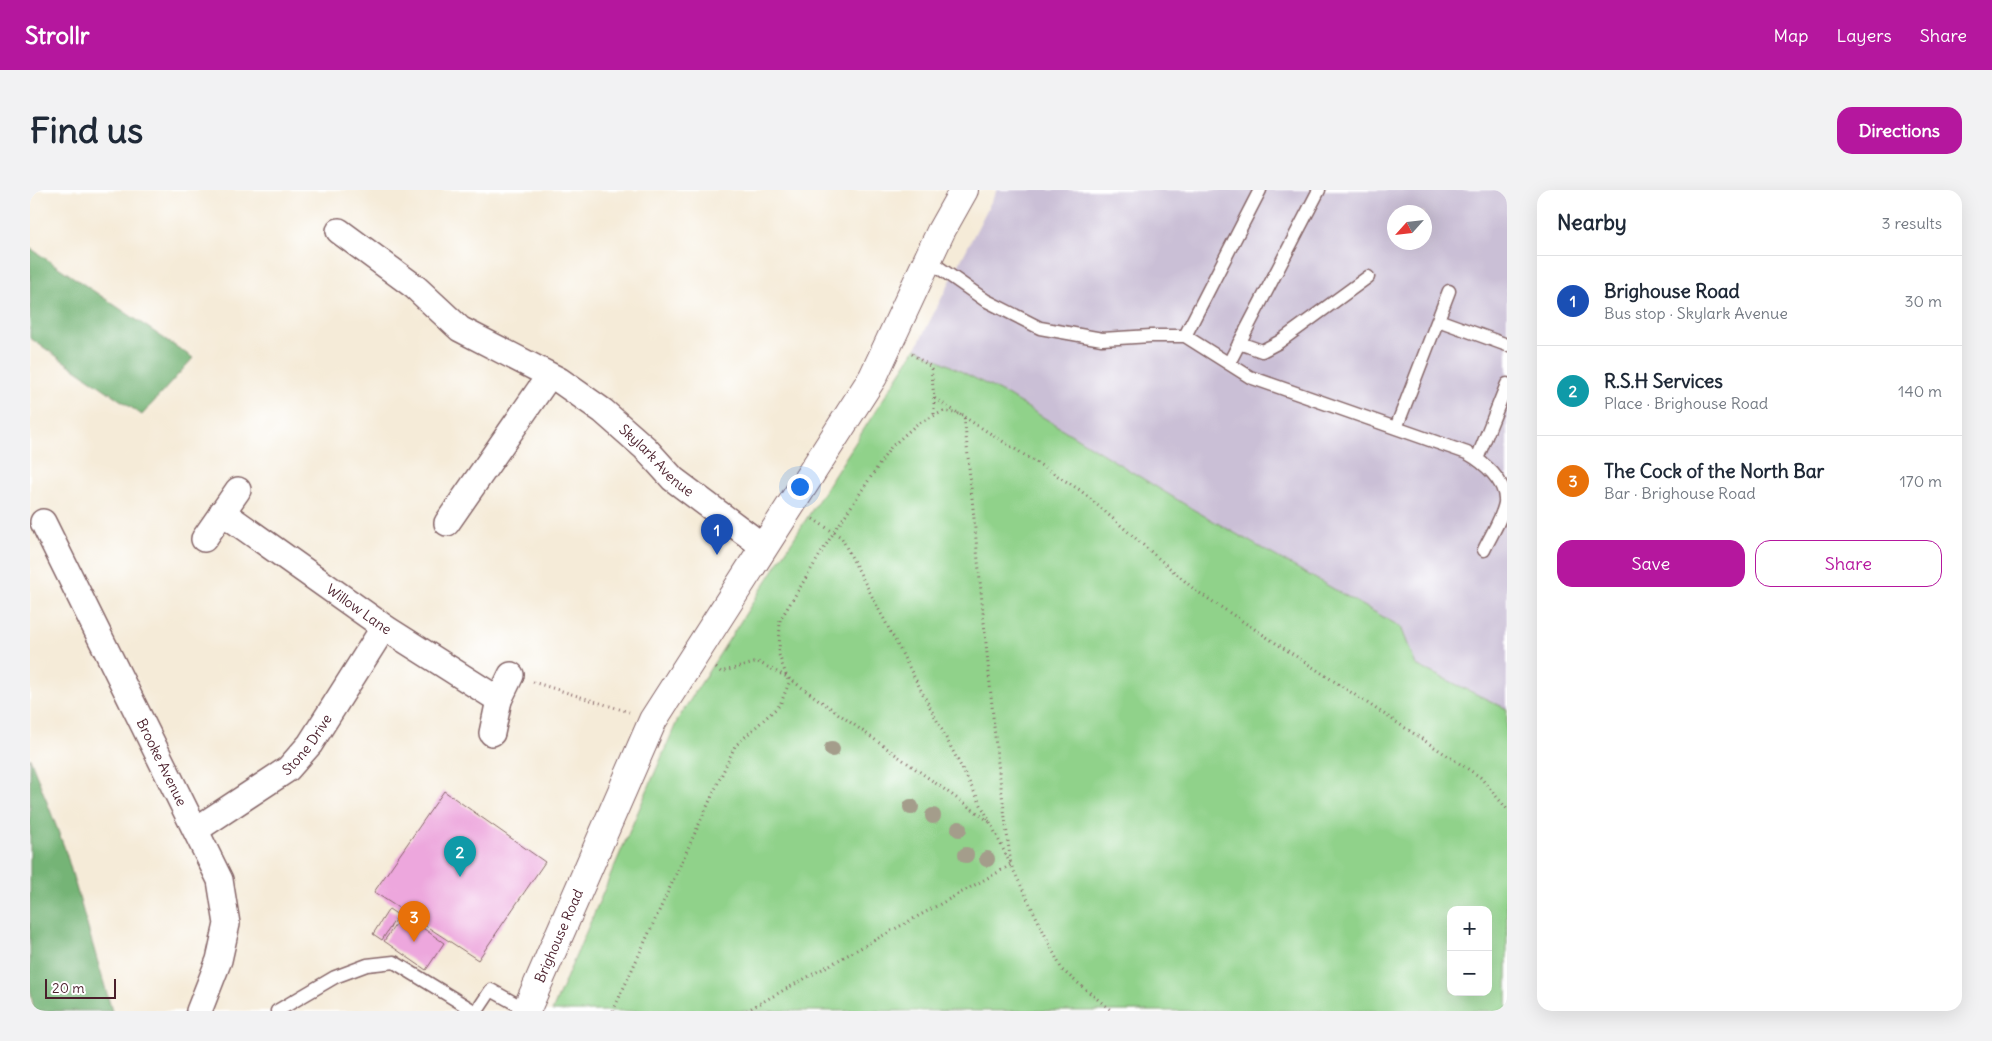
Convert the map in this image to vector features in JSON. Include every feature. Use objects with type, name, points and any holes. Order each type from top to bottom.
[{"type":"main road","name":"Brighouse Road","points":[[526,1010],[653,720],[873,377],[928,260],[964,190]]},
{"type":"street","name":"Skylark Avenue","points":[[339,231],[415,287],[460,329],[559,380],[604,411],[645,448],[673,479],[764,546]]},
{"type":"street","points":[[447,523],[549,376]]},
{"type":"street","points":[[204,539],[238,490]]},
{"type":"street","name":"Willow Lane","points":[[222,512],[384,627],[499,700]]},
{"type":"street","name":"Brooke Avenue","points":[[43,522],[197,830],[220,880],[227,924],[219,960],[199,1011]]},
{"type":"street","name":"Stone Drive","points":[[197,830],[288,769],[310,744],[384,627]]},
{"type":"street","points":[[492,734],[499,700],[511,675]]},
{"type":"lane","points":[[1185,336],[1260,190]]},
{"type":"lane","points":[[1229,363],[1318,190]]},
{"type":"lane","points":[[928,260],[985,300],[1040,328],[1102,339],[1185,336],[1250,377],[1467,453],[1488,466],[1502,483],[1507,502],[1484,550]]},
{"type":"lane","points":[[1239,342],[1262,351],[1271,347],[1368,277]]},
{"type":"lane","points":[[1396,428],[1449,291]]},
{"type":"lane","points":[[1438,320],[1507,344]]},
{"type":"lane","points":[[1477,459],[1507,384]]},
{"type":"lane","points":[[277,1011],[335,977],[367,965],[394,962],[476,1011],[491,990],[526,1010]]},
{"type":"path","points":[[890,340],[931,367],[934,416]]},
{"type":"path","points":[[934,398],[1080,490],[1195,590],[1480,777],[1507,809]]},
{"type":"path","points":[[613,1011],[735,746],[780,705],[790,684],[779,655],[780,620],[834,532],[891,447],[917,424],[944,411],[964,416]]},
{"type":"path","points":[[964,416],[996,747],[1011,865]]},
{"type":"path","points":[[791,504],[841,537],[990,822],[1062,970],[1112,1011]]},
{"type":"path","points":[[696,652],[721,672],[758,662],[787,677],[990,822]]},
{"type":"path","points":[[511,675],[653,720]]},
{"type":"path","points":[[746,1011],[1011,865]]},
{"type":"shaded area","points":[[997,190],[1507,190],[1507,709],[1416,665],[1401,627],[1194,510],[1007,395],[916,348]]},
{"type":"green space","points":[[30,248],[193,358],[142,415],[30,338]]},
{"type":"green space","points":[[916,348],[1007,395],[1194,510],[1401,627],[1416,665],[1507,709],[1507,1011],[552,1011],[678,719]]},
{"type":"green space","points":[[30,758],[65,849],[112,1011],[34,1011],[30,988]]},
{"type":"building","points":[[444,791],[545,862],[478,960],[374,892]]},
{"type":"building","points":[[389,909],[398,915],[382,940],[373,934]]},
{"type":"building","points":[[403,914],[444,943],[426,970],[384,941]]},
{"type":"place","name":"Brighouse Road","points":[[717,555]]},
{"type":"place","name":"R.S.H Services","points":[[460,877]]},
{"type":"place","name":"The Cock of the North Bar","points":[[414,942]]}]
